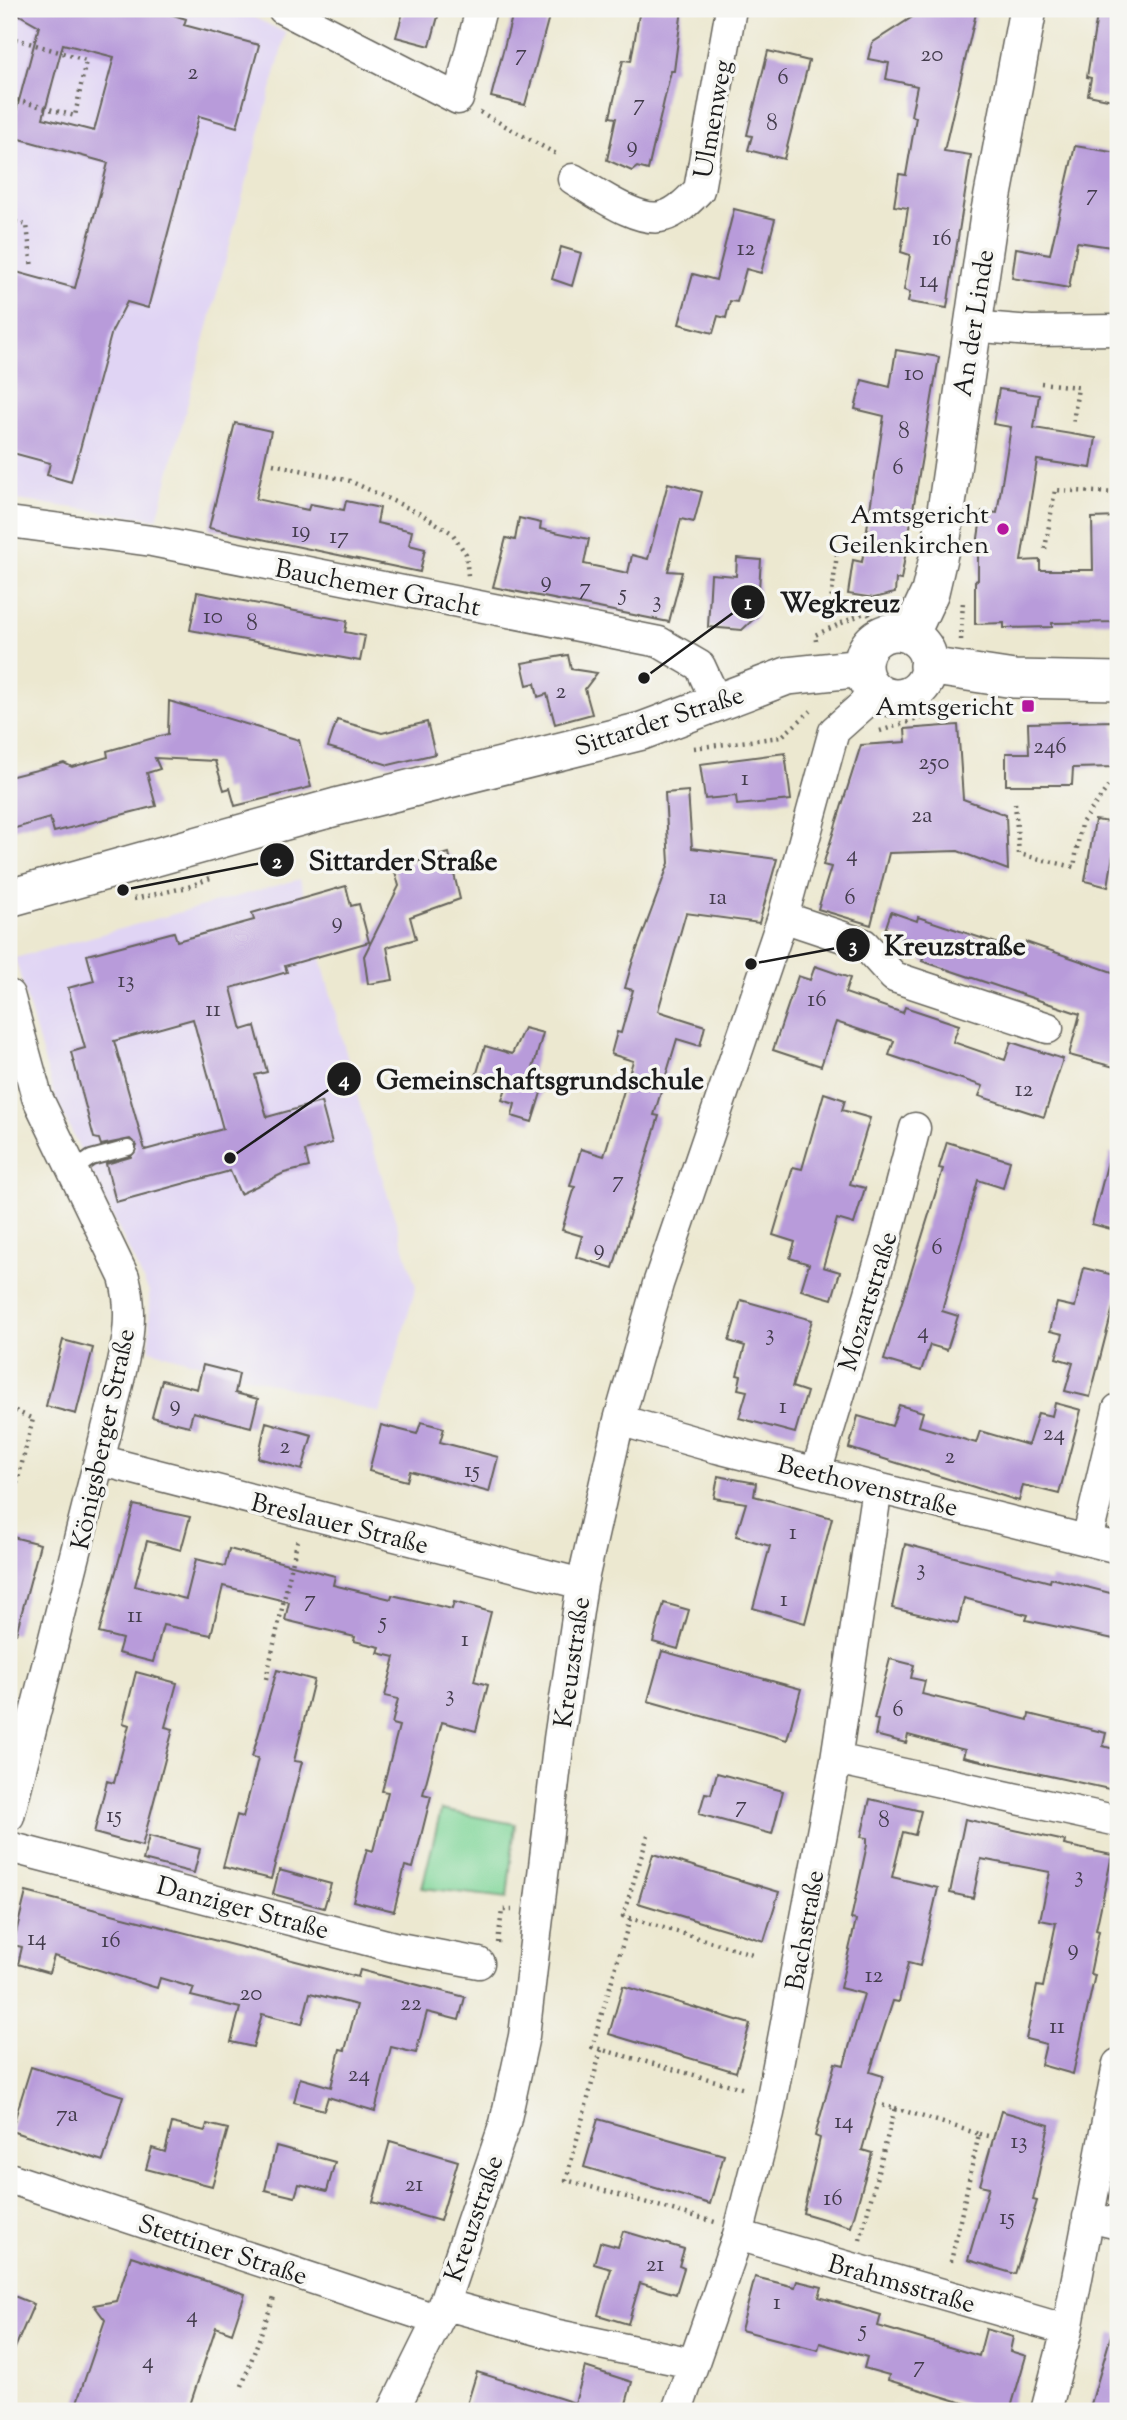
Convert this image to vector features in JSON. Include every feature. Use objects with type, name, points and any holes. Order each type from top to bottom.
[{"type":"street","points":[[283,9],[458,99],[481,9]]},
{"type":"street","name":"Ulmenweg","points":[[573,179],[646,217],[663,217],[699,190],[731,9]]},
{"type":"street","name":"An der Linde","points":[[895,635],[930,592],[942,545],[971,326],[995,177],[1028,9]]},
{"type":"street","points":[[971,326],[1031,331],[1118,330]]},
{"type":"street","name":"Bauchemer Gracht","points":[[9,522],[152,541],[659,642],[700,666],[718,703]]},
{"type":"street","points":[[895,635],[920,642],[927,654],[929,666],[922,683],[908,695],[891,697],[869,679],[867,649],[895,635]]},
{"type":"street","points":[[929,666],[1014,679],[1118,681]]},
{"type":"street","name":"Sittarder Straße","points":[[9,898],[323,811],[642,732],[787,676],[869,679]]},
{"type":"street","name":"Kreuzstraße","points":[[393,2411],[440,2312],[505,2123],[524,2036],[559,1739],[582,1584],[619,1420],[658,1284],[783,917],[834,731],[862,706],[869,679]]},
{"type":"street","points":[[783,917],[864,944],[894,977],[1048,1028]]},
{"type":"street","name":"Königsberger Straße","points":[[9,995],[37,1097],[124,1277],[131,1301],[127,1342],[99,1460],[9,1815]]},
{"type":"street","name":"Mozartstraße","points":[[816,1473],[886,1240],[915,1128]]},
{"type":"street","points":[[1087,1540],[1118,1409]]},
{"type":"street","name":"Beethovenstraße","points":[[619,1420],[717,1448],[1118,1548]]},
{"type":"street","name":"Breslauer Straße","points":[[99,1460],[582,1584]]},
{"type":"street","name":"Bachstraße","points":[[677,2411],[739,2232],[772,2095],[836,1759],[877,1488]]},
{"type":"street","points":[[836,1759],[1118,1821]]},
{"type":"street","name":"Danziger Straße","points":[[9,1847],[394,1947],[479,1963]]},
{"type":"street","points":[[1046,2411],[1067,2330],[1118,2064]]},
{"type":"street","name":"Stettiner Straße","points":[[9,2178],[284,2269],[440,2312]]},
{"type":"street","points":[[1088,2217],[1118,2224]]},
{"type":"street","name":"Brahmsstraße","points":[[739,2232],[1067,2330]]},
{"type":"street","points":[[440,2312],[692,2363]]},
{"type":"lane","points":[[72,1171],[91,1158],[128,1148]]},
{"type":"path","points":[[9,37],[86,60],[75,116],[9,98]]},
{"type":"path","points":[[458,99],[572,162],[573,179]]},
{"type":"path","points":[[9,220],[27,225],[32,269]]},
{"type":"path","points":[[1041,383],[1077,387],[1073,423]]},
{"type":"path","points":[[273,464],[350,481],[452,533],[466,554],[471,606]]},
{"type":"path","points":[[1045,549],[1055,490],[1118,493]]},
{"type":"path","points":[[837,554],[831,601],[863,604],[895,635]]},
{"type":"path","points":[[1015,803],[1019,854],[1074,867],[1081,824],[1118,773]]},
{"type":"path","points":[[9,1408],[33,1419],[9,1516]]},
{"type":"path","points":[[266,1679],[304,1514]]},
{"type":"path","points":[[648,1835],[623,1916],[756,1955]]},
{"type":"path","points":[[630,1919],[592,2047],[772,2095]]},
{"type":"path","points":[[601,2050],[566,2180],[739,2232]]},
{"type":"path","points":[[880,2105],[988,2136]]},
{"type":"path","points":[[853,2268],[895,2108]]},
{"type":"path","points":[[944,2295],[979,2134]]},
{"type":"path","points":[[242,2386],[284,2269]]},
{"type":"shaded area","points":[[9,9],[237,9],[286,33],[157,519],[9,499]]},
{"type":"shaded area","points":[[300,879],[359,1102],[416,1287],[380,1413],[150,1350],[149,1292],[54,1095],[15,958]]},
{"type":"green space","points":[[441,1810],[515,1824],[507,1898],[422,1888]]},
{"type":"building","points":[[9,9],[168,9],[167,13],[186,19],[184,25],[259,45],[237,127],[199,116],[148,308],[127,302],[112,331],[71,482],[47,475],[50,463],[9,452],[9,270],[75,288],[108,163],[9,136],[9,110],[16,112],[39,26]],"holes":[[[63,44],[114,57],[94,131],[43,118]]]},
{"type":"building","points":[[404,9],[440,9],[430,46],[396,37]]},
{"type":"building","points":[[514,9],[551,9],[525,105],[491,97]]},
{"type":"building","points":[[640,9],[682,9],[674,71],[671,71],[648,170],[637,167],[632,171],[607,160],[616,118],[610,117],[623,60],[631,61]]},
{"type":"building","points":[[925,9],[977,9],[944,151],[971,155],[947,308],[908,302],[910,292],[904,290],[910,255],[901,252],[908,208],[894,206],[899,174],[906,175],[916,117],[911,116],[917,86],[886,79],[889,63],[868,59],[872,43]]},
{"type":"building","points":[[1098,9],[1118,9],[1118,101],[1088,95],[1091,78],[1087,77]]},
{"type":"building","points":[[768,51],[809,61],[784,159],[748,150],[752,136],[747,135]]},
{"type":"building","points":[[1075,146],[1118,153],[1118,248],[1077,242],[1069,288],[1012,278],[1016,248],[1050,254]]},
{"type":"building","points":[[734,209],[775,219],[761,273],[746,269],[737,302],[730,301],[726,318],[718,316],[713,333],[679,324],[693,274],[716,280]]},
{"type":"building","points":[[561,247],[581,253],[572,286],[552,279]]},
{"type":"building","points":[[896,350],[939,357],[901,580],[896,579],[895,593],[874,598],[848,594],[853,560],[862,562],[884,416],[855,409],[862,380],[890,387]]},
{"type":"building","name":"Amtsgericht Geilenkirchen","points":[[999,389],[1039,395],[1034,428],[1096,438],[1091,468],[1037,460],[1021,561],[1040,560],[1040,570],[1093,570],[1092,518],[1118,517],[1118,622],[1052,623],[1052,627],[1004,628],[1004,623],[975,624],[975,581],[978,580],[978,538],[982,511],[997,513],[1011,427],[993,424]]},
{"type":"building","points":[[235,423],[271,431],[256,499],[308,510],[310,504],[344,510],[346,501],[380,508],[377,523],[412,531],[409,545],[425,549],[420,572],[209,528]]},
{"type":"building","points":[[668,483],[702,492],[694,522],[681,519],[668,571],[682,572],[669,622],[493,587],[506,538],[515,540],[519,518],[541,523],[540,529],[589,539],[584,564],[628,573],[632,555],[648,559]]},
{"type":"building","points":[[737,558],[761,560],[757,616],[742,630],[708,627],[711,574],[736,576]]},
{"type":"building","points":[[197,592],[347,621],[345,632],[365,636],[360,661],[190,630]]},
{"type":"building","points":[[568,655],[571,669],[597,673],[585,689],[592,714],[555,724],[547,694],[538,697],[535,683],[527,685],[522,663]]},
{"type":"building","points":[[169,701],[299,740],[311,787],[235,806],[230,788],[224,790],[215,761],[155,758],[160,769],[147,773],[156,806],[54,832],[50,818],[9,830],[9,777],[64,763],[72,767],[108,757],[107,751],[168,734]]},
{"type":"building","points":[[337,720],[382,733],[427,722],[435,754],[389,765],[328,747]]},
{"type":"building","points":[[1114,721],[1116,767],[1073,768],[1072,785],[1006,785],[1006,753],[1029,753],[1028,723]]},
{"type":"building","points":[[958,725],[963,799],[1006,815],[1008,870],[958,851],[889,853],[871,925],[818,909],[831,867],[823,865],[861,745],[906,742],[905,729]]},
{"type":"building","points":[[785,753],[791,800],[737,805],[736,796],[705,799],[700,764]]},
{"type":"building","points":[[688,791],[692,848],[777,859],[759,923],[686,913],[658,1011],[705,1026],[700,1046],[677,1039],[654,1115],[659,1116],[613,1268],[576,1257],[582,1236],[562,1230],[575,1187],[570,1186],[581,1149],[604,1156],[633,1061],[611,1054],[617,1032],[621,1033],[633,990],[625,988],[633,960],[669,863],[665,793]]},
{"type":"building","points":[[1095,820],[1118,823],[1108,887],[1085,881]]},
{"type":"building","points":[[449,853],[460,899],[410,917],[416,939],[387,947],[393,980],[368,984],[364,956],[399,886],[394,868]]},
{"type":"building","points":[[346,886],[351,906],[359,904],[369,942],[285,966],[287,972],[231,988],[242,1030],[255,1026],[267,1072],[255,1075],[267,1117],[321,1102],[332,1143],[305,1151],[309,1167],[284,1173],[240,1194],[230,1171],[116,1202],[106,1164],[131,1157],[137,1146],[130,1139],[101,1145],[99,1139],[94,1138],[71,1052],[85,1048],[68,988],[94,981],[87,955],[174,932],[177,941],[254,920],[252,913]],"holes":[[[193,1019],[223,1129],[145,1150],[114,1041]]]},
{"type":"building","points":[[891,912],[917,921],[918,917],[1023,952],[1026,942],[1118,974],[1118,1068],[1069,1055],[1080,1014],[922,961],[924,955],[908,950],[911,940],[884,933]]},
{"type":"building","points":[[815,966],[850,978],[845,993],[903,1013],[905,1007],[959,1025],[953,1042],[1005,1060],[1011,1042],[1063,1059],[1044,1117],[979,1096],[983,1086],[889,1055],[894,1041],[836,1022],[821,1066],[773,1050],[798,976],[810,980]]},
{"type":"building","points":[[524,1028],[543,1033],[530,1079],[544,1083],[532,1122],[512,1116],[515,1104],[502,1100],[507,1085],[476,1076],[485,1046],[512,1054]]},
{"type":"building","points":[[824,1093],[845,1100],[842,1110],[870,1118],[850,1184],[865,1188],[854,1224],[837,1219],[823,1267],[840,1272],[832,1299],[801,1290],[809,1264],[790,1258],[795,1242],[773,1235],[793,1167],[802,1169]]},
{"type":"building","points":[[947,1142],[1010,1161],[1003,1188],[978,1180],[942,1311],[958,1316],[947,1350],[930,1345],[921,1371],[884,1360],[943,1169],[939,1168]]},
{"type":"building","points":[[1110,1153],[1118,1154],[1118,1231],[1092,1224]]},
{"type":"building","points":[[1084,1268],[1118,1276],[1118,1288],[1090,1397],[1065,1391],[1073,1363],[1056,1358],[1063,1334],[1050,1331],[1057,1303],[1075,1307]]},
{"type":"building","points":[[741,1300],[812,1320],[792,1387],[807,1392],[795,1433],[739,1418],[747,1391],[738,1389],[741,1376],[737,1375],[745,1346],[729,1341]]},
{"type":"building","points":[[63,1340],[93,1348],[76,1414],[46,1406]]},
{"type":"building","points":[[203,1365],[239,1374],[235,1393],[258,1399],[251,1427],[193,1412],[189,1426],[152,1417],[162,1380],[197,1389]]},
{"type":"building","points":[[1055,1403],[1081,1410],[1059,1494],[1023,1485],[1019,1501],[849,1448],[858,1416],[892,1426],[899,1405],[923,1412],[919,1426],[976,1443],[980,1431],[1028,1445],[1038,1413],[1052,1416]]},
{"type":"building","points":[[266,1422],[312,1435],[302,1470],[258,1458]]},
{"type":"building","points":[[421,1422],[444,1428],[440,1442],[498,1457],[489,1492],[410,1471],[407,1481],[369,1471],[381,1425],[417,1434]]},
{"type":"building","points":[[718,1476],[756,1483],[754,1496],[832,1518],[805,1623],[753,1608],[770,1546],[736,1536],[746,1503],[714,1498]]},
{"type":"building","points":[[134,1505],[190,1517],[181,1550],[147,1541],[135,1586],[186,1599],[196,1559],[225,1566],[229,1549],[335,1576],[333,1585],[391,1599],[392,1595],[452,1609],[454,1602],[491,1612],[474,1681],[488,1685],[476,1731],[442,1722],[423,1794],[431,1796],[413,1868],[405,1866],[394,1911],[353,1901],[367,1849],[373,1851],[388,1792],[382,1791],[399,1726],[392,1724],[398,1699],[385,1696],[395,1657],[378,1653],[380,1647],[354,1641],[355,1637],[285,1620],[289,1602],[223,1586],[211,1635],[163,1625],[153,1662],[118,1653],[122,1639],[99,1633]]},
{"type":"building","points":[[9,1536],[40,1544],[16,1634],[9,1633]]},
{"type":"building","points":[[905,1544],[1050,1582],[1051,1578],[1118,1595],[1118,1640],[1026,1620],[1028,1615],[964,1598],[958,1623],[892,1608]]},
{"type":"building","points":[[664,1603],[689,1610],[678,1649],[653,1642]]},
{"type":"building","points":[[662,1651],[801,1689],[787,1740],[648,1701]]},
{"type":"building","points":[[890,1659],[914,1665],[911,1678],[925,1681],[922,1694],[1028,1720],[1029,1714],[1106,1733],[1103,1746],[1118,1750],[1118,1791],[963,1757],[965,1750],[908,1735],[906,1743],[875,1735],[878,1720],[874,1719]]},
{"type":"building","points":[[277,1670],[314,1680],[294,1761],[302,1762],[271,1879],[223,1867],[237,1815],[243,1817],[258,1758],[252,1757]]},
{"type":"building","points":[[136,1672],[177,1683],[165,1727],[173,1729],[142,1846],[94,1833],[107,1781],[114,1783],[129,1725],[123,1723]]},
{"type":"building","points":[[717,1773],[783,1791],[772,1834],[699,1814],[705,1793],[711,1794]]},
{"type":"building","points":[[870,1799],[921,1811],[915,1835],[903,1832],[892,1877],[938,1888],[920,1966],[908,1963],[899,2002],[893,2001],[870,2072],[883,2076],[862,2150],[872,2153],[851,2227],[803,2213],[820,2138],[815,2136],[835,2063],[844,2065],[864,1994],[840,1988],[856,1920],[851,1919],[867,1845],[867,1838],[861,1837]]},
{"type":"building","points":[[965,1819],[1065,1841],[1064,1845],[1112,1855],[1096,1930],[1099,1931],[1090,1974],[1095,1975],[1073,2074],[1041,2065],[1046,2044],[1026,2039],[1037,1986],[1043,1987],[1056,1923],[1040,1920],[1050,1872],[981,1859],[973,1898],[950,1893]]},
{"type":"building","points":[[149,1836],[200,1849],[194,1873],[143,1860]]},
{"type":"building","points":[[653,1854],[779,1892],[764,1941],[638,1903]]},
{"type":"building","points":[[279,1870],[331,1884],[324,1908],[273,1894]]},
{"type":"building","points":[[26,1892],[358,1977],[360,1970],[465,1997],[459,2020],[427,2012],[416,2053],[391,2047],[375,2111],[328,2097],[324,2110],[294,2102],[300,2078],[331,2087],[340,2049],[345,2050],[357,2005],[310,1993],[302,2024],[262,2014],[253,2047],[231,2042],[240,2008],[191,1996],[194,1988],[160,1978],[157,1988],[54,1956],[49,1973],[18,1964],[22,1947],[13,1945]]},
{"type":"building","points":[[623,1986],[750,2024],[736,2072],[609,2034]]},
{"type":"building","points":[[31,2067],[123,2096],[103,2161],[11,2131]]},
{"type":"building","points":[[1001,2111],[1049,2125],[1033,2200],[1037,2201],[1015,2274],[968,2260],[989,2187],[980,2185]]},
{"type":"building","points":[[598,2119],[724,2155],[710,2204],[584,2167]]},
{"type":"building","points":[[172,2123],[205,2131],[207,2124],[228,2129],[212,2186],[146,2169],[152,2148],[165,2152]]},
{"type":"building","points":[[390,2141],[458,2161],[440,2221],[373,2202]]},
{"type":"building","points":[[276,2146],[335,2162],[327,2191],[299,2184],[295,2197],[265,2190]]},
{"type":"building","points":[[623,2231],[684,2249],[679,2266],[684,2268],[676,2294],[640,2283],[628,2324],[598,2315],[611,2269],[594,2264],[600,2242],[618,2247]]},
{"type":"building","points":[[131,2256],[245,2294],[232,2333],[216,2327],[188,2411],[74,2411],[105,2320],[94,2305],[116,2301]]},
{"type":"building","points":[[755,2277],[795,2287],[797,2281],[822,2287],[819,2297],[881,2315],[878,2326],[979,2356],[986,2329],[1013,2337],[1010,2351],[1026,2356],[1010,2411],[965,2411],[967,2404],[888,2380],[889,2375],[864,2368],[867,2357],[820,2343],[818,2350],[741,2330]]},
{"type":"building","points":[[9,2294],[34,2304],[9,2362]]},
{"type":"building","points":[[1112,2332],[1118,2333],[1118,2411],[1089,2411]]},
{"type":"building","points":[[585,2367],[632,2382],[624,2411],[465,2411],[477,2372],[575,2403]]},
{"type":"place","name":"Amtsgericht Geilenkirchen","points":[[1003,529]]},
{"type":"place","name":"Wegkreuz","points":[[644,678]]},
{"type":"place","name":"Amtsgericht","points":[[1028,706]]},
{"type":"place","name":"Sittarder Straße","points":[[123,890]]},
{"type":"place","name":"Kreuzstraße","points":[[751,964]]},
{"type":"place","name":"Gemeinschaftsgrundschule","points":[[230,1158]]}]
